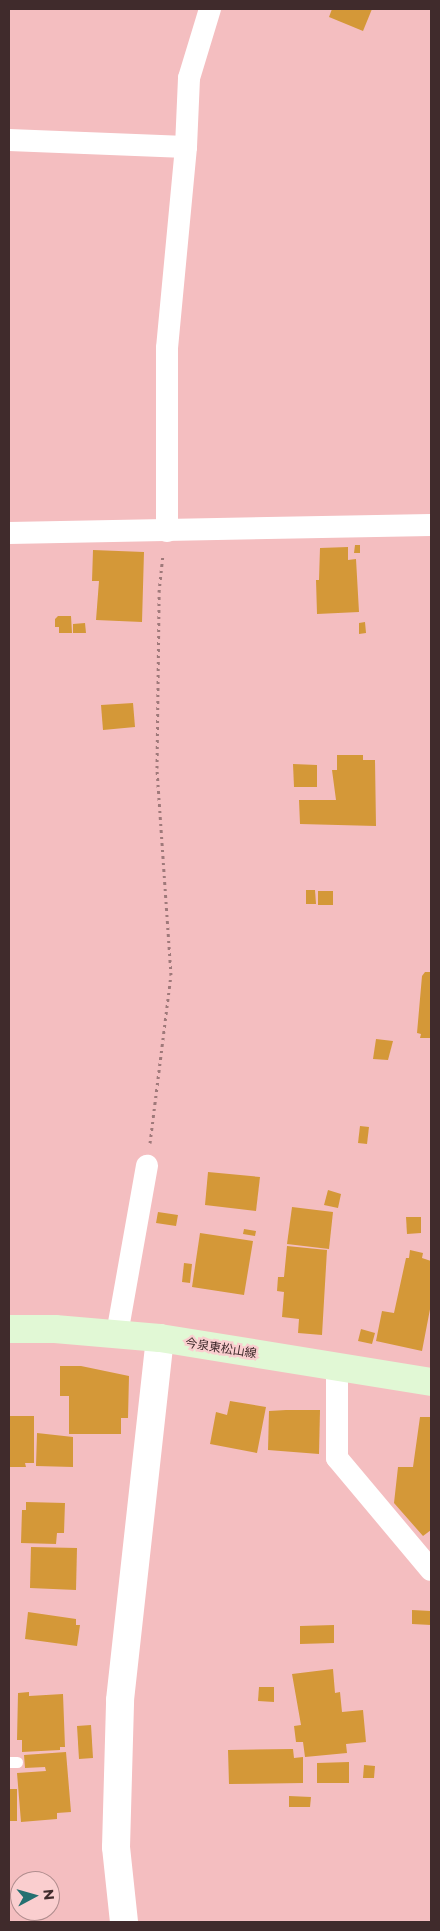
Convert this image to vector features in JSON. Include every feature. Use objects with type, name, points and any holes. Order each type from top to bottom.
[{"type":"main road","name":"今泉東松山線","points":[[9,1329],[160,1338],[431,1382]]},
{"type":"street","points":[[166,531],[167,348],[186,147],[189,78],[210,9]]},
{"type":"street","points":[[9,140],[186,147]]},
{"type":"street","points":[[9,533],[431,525]]},
{"type":"street","points":[[117,1334],[147,1166]]},
{"type":"street","points":[[124,1922],[116,1847],[120,1700],[160,1338]]},
{"type":"street","points":[[337,1366],[337,1458],[431,1570]]},
{"type":"path","points":[[147,1166],[171,975],[157,768],[159,592],[166,531]]},
{"type":"building","points":[[332,9],[372,9],[363,31],[329,17]]},
{"type":"building","points":[[355,545],[360,545],[360,553],[354,553]]},
{"type":"building","points":[[348,547],[348,560],[356,559],[359,612],[317,614],[316,580],[319,580],[320,548]]},
{"type":"building","points":[[93,550],[144,552],[142,622],[96,620],[99,581],[92,581]]},
{"type":"building","points":[[58,616],[71,616],[72,633],[59,633],[59,627],[55,627],[55,619]]},
{"type":"building","points":[[365,622],[366,633],[359,634],[359,623]]},
{"type":"building","points":[[85,623],[86,633],[73,633],[73,624]]},
{"type":"building","points":[[133,703],[135,727],[103,730],[101,705]]},
{"type":"building","points":[[337,755],[363,755],[363,760],[375,760],[376,826],[300,824],[299,800],[336,800],[332,770],[337,770]]},
{"type":"building","points":[[293,764],[317,765],[317,787],[294,787]]},
{"type":"building","points":[[306,890],[315,890],[316,904],[306,904]]},
{"type":"building","points":[[318,891],[333,891],[333,905],[318,905]]},
{"type":"building","points":[[425,972],[431,972],[431,1038],[420,1038],[421,1034],[417,1033],[422,976]]},
{"type":"building","points":[[376,1039],[393,1041],[388,1060],[373,1059]]},
{"type":"building","points":[[360,1126],[369,1127],[367,1144],[358,1143]]},
{"type":"building","points":[[208,1172],[260,1177],[256,1211],[205,1205]]},
{"type":"building","points":[[328,1190],[341,1194],[338,1208],[324,1205]]},
{"type":"building","points":[[292,1207],[333,1212],[329,1249],[287,1244]]},
{"type":"building","points":[[158,1212],[178,1215],[176,1226],[156,1223]]},
{"type":"building","points":[[406,1217],[421,1217],[421,1233],[407,1234]]},
{"type":"building","points":[[244,1229],[256,1231],[255,1236],[243,1234]]},
{"type":"building","points":[[200,1233],[253,1241],[244,1295],[192,1287]]},
{"type":"building","points":[[287,1246],[327,1250],[322,1335],[298,1333],[299,1319],[282,1317],[284,1292],[277,1291],[278,1277],[284,1277]]},
{"type":"building","points":[[410,1250],[423,1253],[422,1258],[431,1261],[431,1304],[422,1351],[376,1341],[382,1311],[394,1313],[406,1258],[409,1258]]},
{"type":"building","points":[[184,1263],[192,1264],[190,1283],[182,1282]]},
{"type":"building","points":[[361,1329],[375,1333],[372,1344],[358,1341]]},
{"type":"building","points":[[60,1366],[81,1366],[129,1376],[128,1418],[121,1418],[121,1434],[69,1434],[69,1396],[60,1396]]},
{"type":"building","points":[[230,1401],[266,1407],[257,1453],[210,1444],[216,1412],[227,1415]]},
{"type":"building","points":[[320,1410],[319,1454],[268,1450],[269,1411]]},
{"type":"building","points":[[9,1416],[34,1416],[34,1463],[25,1463],[26,1467],[9,1467]]},
{"type":"building","points":[[420,1417],[431,1417],[431,1530],[423,1536],[394,1503],[398,1467],[413,1467]]},
{"type":"building","points":[[37,1433],[73,1437],[73,1467],[36,1466]]},
{"type":"building","points":[[26,1502],[65,1503],[64,1533],[57,1533],[56,1544],[21,1543],[22,1510],[26,1510]]},
{"type":"building","points":[[31,1547],[77,1548],[76,1590],[30,1588]]},
{"type":"building","points":[[412,1610],[431,1611],[431,1625],[412,1624]]},
{"type":"building","points":[[28,1612],[76,1619],[76,1625],[80,1625],[77,1646],[25,1639]]},
{"type":"building","points":[[334,1625],[334,1643],[300,1644],[300,1626]]},
{"type":"building","points":[[333,1669],[335,1693],[340,1692],[342,1712],[363,1710],[366,1742],[346,1744],[347,1753],[305,1757],[303,1742],[296,1742],[294,1726],[301,1725],[292,1674]]},
{"type":"building","points":[[259,1687],[274,1687],[274,1702],[258,1701]]},
{"type":"building","points":[[29,1692],[29,1696],[63,1694],[65,1747],[60,1747],[60,1750],[22,1752],[22,1740],[17,1740],[18,1693]]},
{"type":"building","points":[[91,1725],[93,1758],[79,1759],[77,1726]]},
{"type":"building","points":[[293,1749],[294,1758],[303,1757],[303,1783],[229,1784],[228,1750]]},
{"type":"building","points":[[66,1752],[71,1812],[57,1813],[57,1819],[21,1822],[17,1773],[46,1771],[45,1767],[25,1768],[24,1755]]},
{"type":"building","points":[[349,1762],[349,1783],[317,1783],[317,1763]]},
{"type":"building","points":[[364,1765],[375,1766],[374,1778],[363,1778]]},
{"type":"building","points":[[9,1789],[17,1789],[17,1821],[9,1821]]},
{"type":"building","points":[[289,1796],[311,1797],[310,1807],[289,1807]]}]
